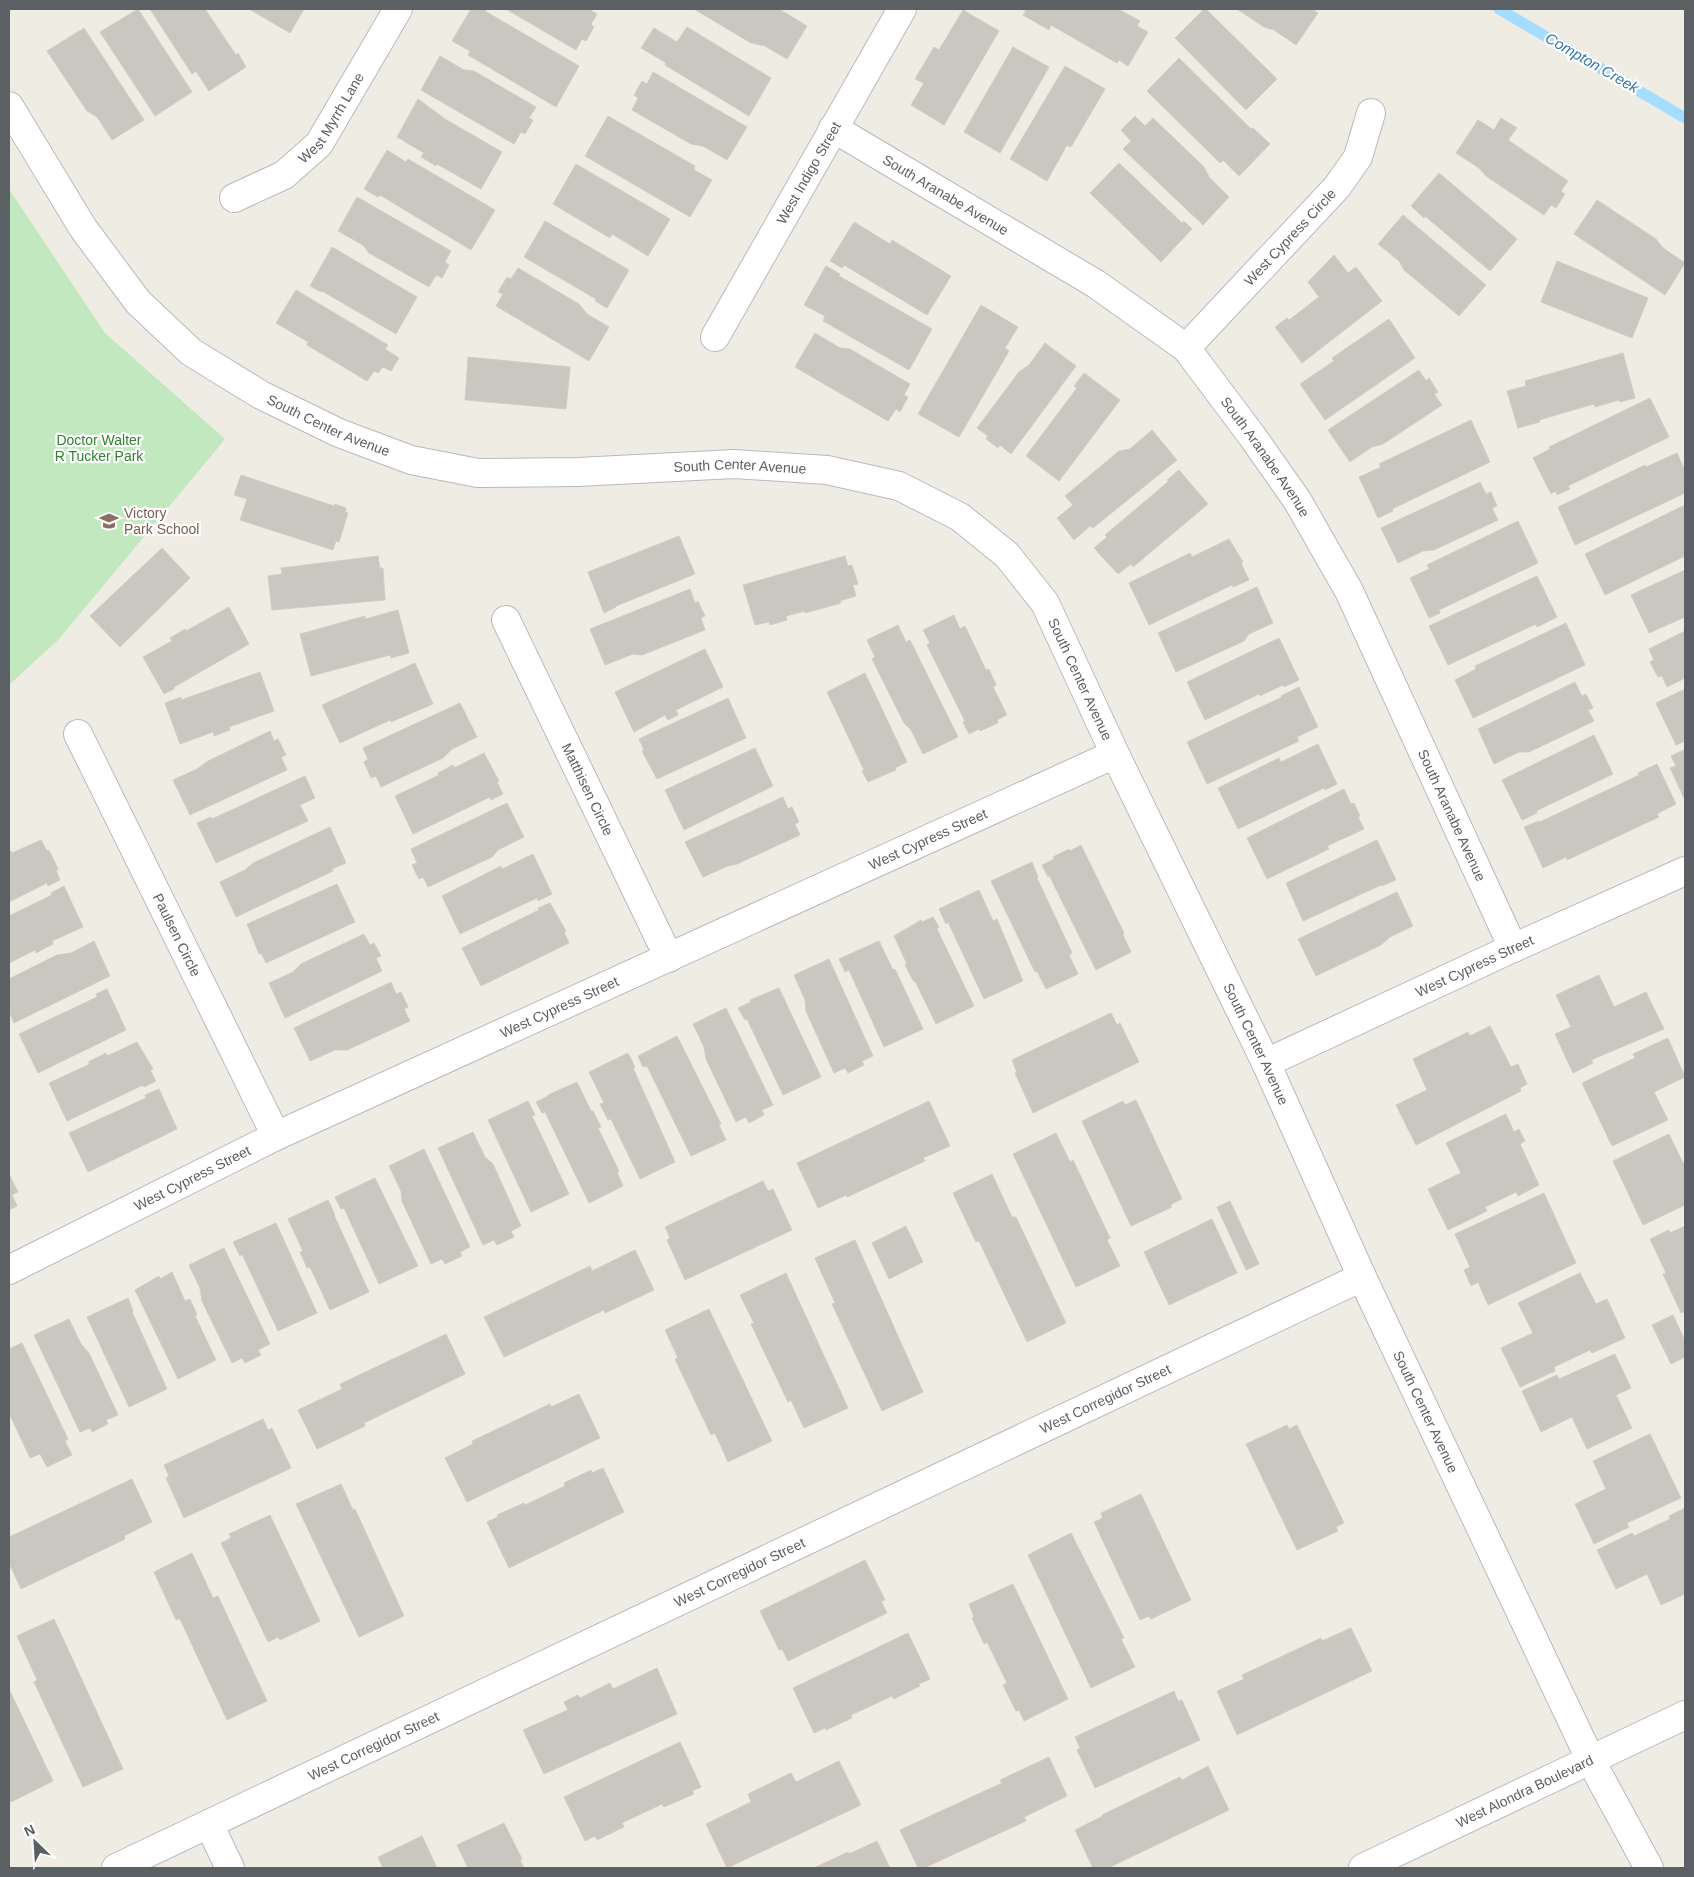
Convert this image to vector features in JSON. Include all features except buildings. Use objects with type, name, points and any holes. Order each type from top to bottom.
[{"type":"street","name":"West Myrrh Lane","points":[[234,198],[284,175],[319,144],[398,9]]},
{"type":"street","name":"West Indigo Street","points":[[715,337],[902,9]]},
{"type":"street","name":"South Center Avenue","points":[[9,106],[83,228],[138,302],[191,352],[261,395],[339,433],[411,460],[478,473],[578,472],[734,464],[827,470],[899,486],[960,517],[1007,556],[1044,603],[1115,754],[1266,1063],[1362,1277],[1591,1761],[1649,1868]]},
{"type":"street","name":"West Cypress Circle","points":[[1186,348],[1337,188],[1358,157],[1372,113]]},
{"type":"street","name":"South Aranabe Avenue","points":[[833,128],[1096,284],[1186,348],[1297,500],[1349,590],[1512,948]]},
{"type":"street","name":"Matthisen Circle","points":[[506,620],[669,958]]},
{"type":"street","name":"Paulsen Circle","points":[[78,734],[276,1136]]},
{"type":"street","name":"West Cypress Street","points":[[9,1270],[276,1136],[1115,754]]},
{"type":"street","name":"West Cypress Street","points":[[1266,1063],[1512,948],[1685,871]]},
{"type":"street","name":"West Corregidor Street","points":[[116,1868],[1362,1277]]},
{"type":"street","name":"West Alondra Boulevard","points":[[1364,1868],[1685,1715]]},
{"type":"street","points":[[209,1824],[230,1868]]},
{"type":"green space","name":"Doctor Walter R Tucker Park","points":[[9,189],[105,333],[225,439],[59,639],[9,685]]},
{"type":"waterway","name":"Compton Creek","points":[[1499,9],[1685,118]]},
{"type":"place","name":"Victory Park School","points":[[109,521]]}]
